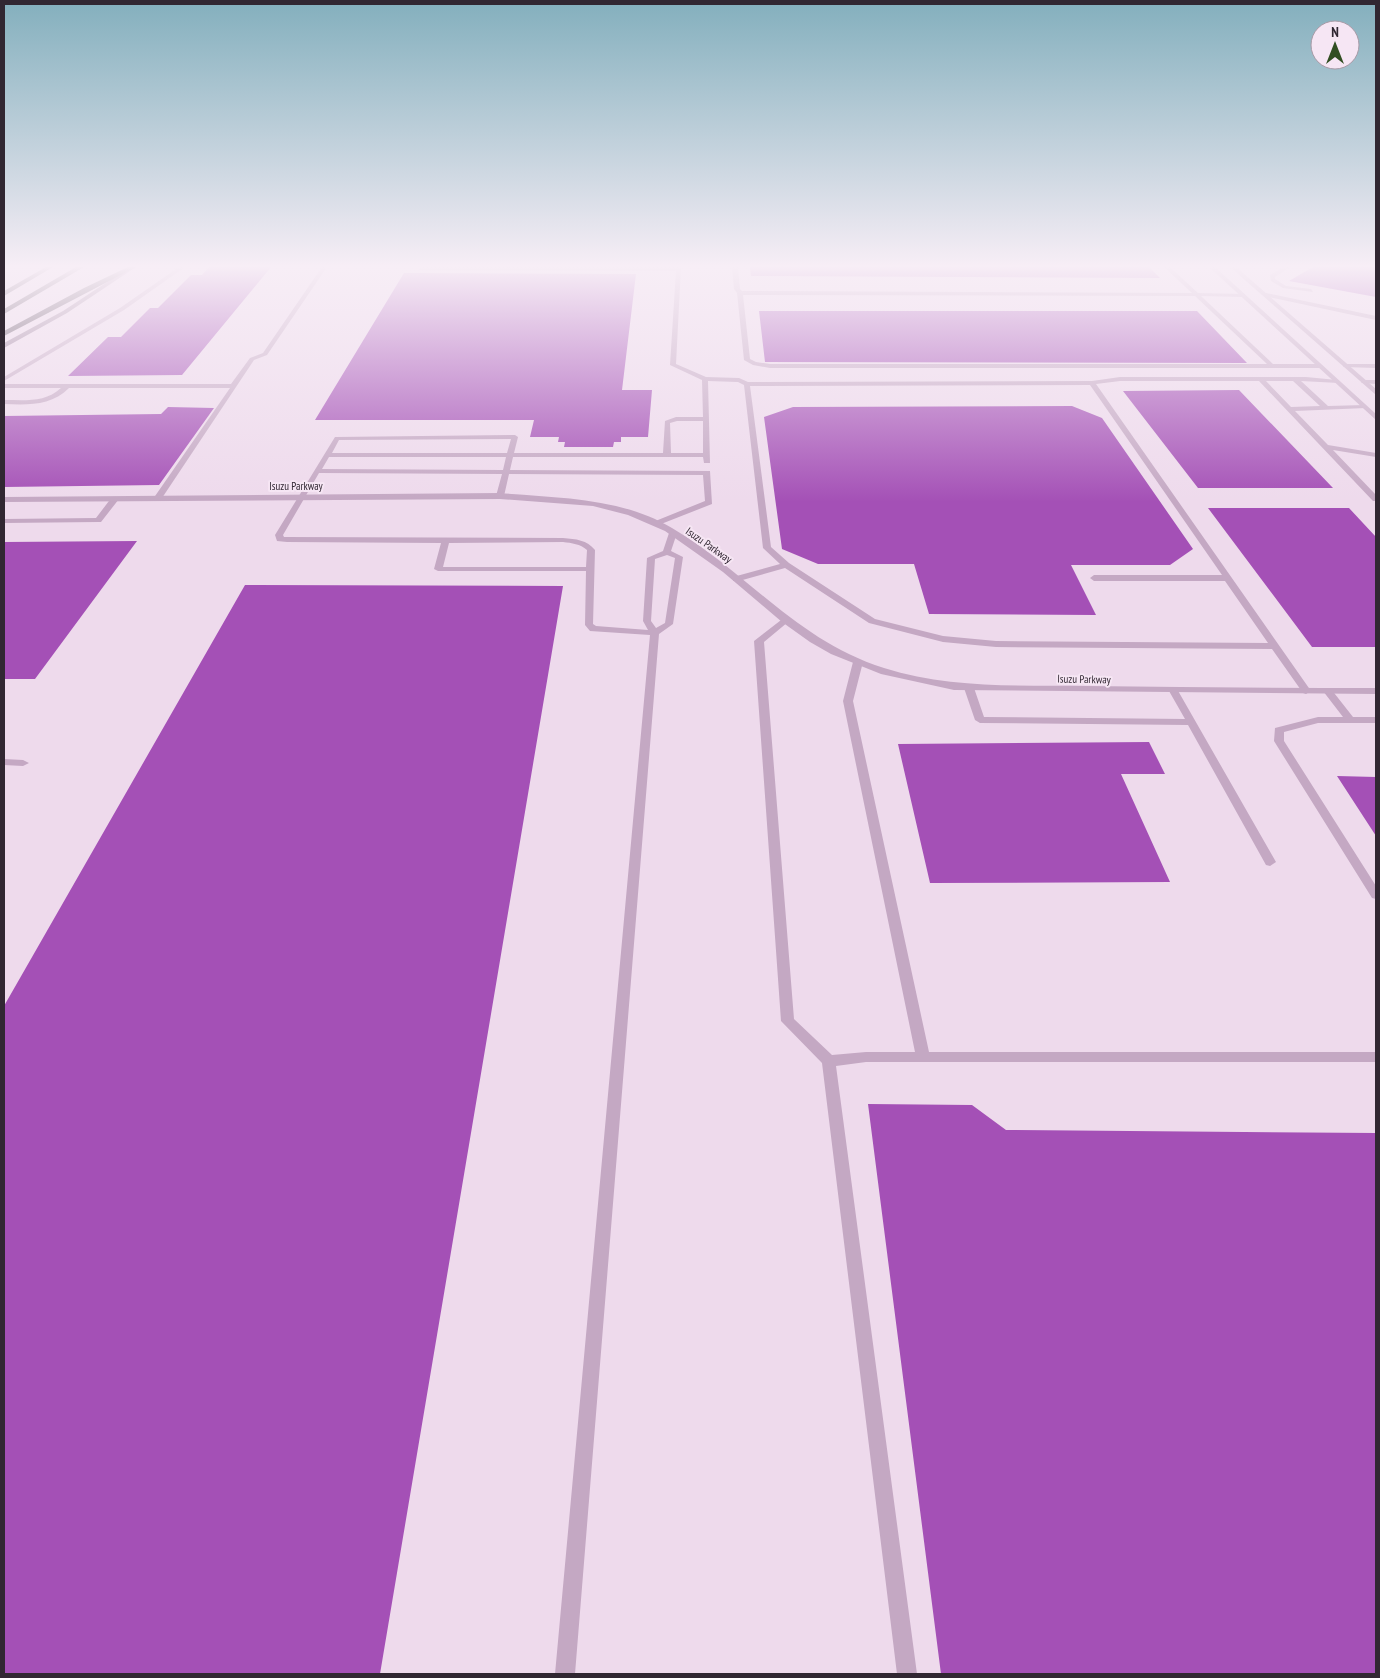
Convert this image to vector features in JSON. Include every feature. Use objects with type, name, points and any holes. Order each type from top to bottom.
[{"type":"street","points":[[1297,345],[1376,418]]},
{"type":"street","points":[[1323,345],[1376,393]]},
{"type":"street","points":[[1319,366],[1328,366]]},
{"type":"street","points":[[1337,366],[1346,366]]},
{"type":"street","points":[[1336,382],[1346,382]]},
{"type":"street","points":[[1355,382],[1364,382]]},
{"type":"street","name":"Isuzu Parkway","points":[[4,500],[500,496],[593,503],[631,513],[673,533],[736,579],[785,620],[828,648],[881,672],[954,687],[969,688],[1174,691],[1376,690]]},
{"type":"street","points":[[4,762],[23,762]]},
{"type":"lane","points":[[4,379],[61,345]]},
{"type":"lane","points":[[157,499],[252,359],[265,354],[271,345]]},
{"type":"lane","points":[[674,345],[673,365],[705,379],[739,380],[747,384],[1092,383],[1120,379],[1295,379],[1336,382]]},
{"type":"lane","points":[[745,345],[747,360],[756,364],[770,366],[1259,367],[1270,364],[1319,366]]},
{"type":"lane","points":[[1250,345],[1270,364]]},
{"type":"lane","points":[[1346,366],[1376,366]]},
{"type":"lane","points":[[656,524],[709,502],[705,379]]},
{"type":"lane","points":[[1261,379],[1376,499]]},
{"type":"lane","points":[[1295,379],[1326,408]]},
{"type":"lane","points":[[1364,382],[1376,382]]},
{"type":"lane","points":[[1092,383],[1306,691]]},
{"type":"lane","points":[[747,384],[767,548],[786,565],[872,621],[943,639],[996,644],[1274,646]]},
{"type":"lane","points":[[4,402],[40,402],[59,397],[68,385]]},
{"type":"lane","points":[[4,386],[234,385]]},
{"type":"lane","points":[[1290,408],[1364,407]]},
{"type":"lane","points":[[667,455],[667,422],[676,419],[706,419]]},
{"type":"lane","points":[[500,496],[515,437],[337,438],[279,535],[280,539],[579,541],[591,550],[589,625],[593,629],[655,633],[669,624],[679,557],[667,552],[651,558],[647,621],[655,633],[565,1674]]},
{"type":"lane","points":[[1326,447],[1376,455]]},
{"type":"lane","points":[[327,455],[707,455]]},
{"type":"lane","points":[[317,471],[707,473]]},
{"type":"lane","points":[[4,521],[98,520],[115,499]]},
{"type":"lane","points":[[667,552],[673,533]]},
{"type":"lane","points":[[446,541],[438,569],[590,569]]},
{"type":"lane","points":[[736,579],[786,565]]},
{"type":"lane","points":[[1094,578],[1227,578]]},
{"type":"lane","points":[[785,620],[759,641],[788,1021],[829,1061],[907,1674]]},
{"type":"lane","points":[[858,662],[848,701],[923,1058]]},
{"type":"lane","points":[[969,688],[980,720],[1192,722]]},
{"type":"lane","points":[[1174,691],[1270,862]]},
{"type":"lane","points":[[1328,691],[1351,721]]},
{"type":"lane","points":[[1376,720],[1318,720],[1296,724],[1279,730],[1279,741],[1376,895]]},
{"type":"lane","points":[[829,1061],[866,1058],[1376,1056]]},
{"type":"building","points":[[99,345],[206,345],[182,375],[68,376]]},
{"type":"building","points":[[360,345],[627,345],[622,390],[652,390],[648,437],[621,437],[621,442],[614,442],[613,447],[564,447],[565,442],[558,442],[559,437],[530,437],[534,420],[315,420]]},
{"type":"building","points":[[763,345],[1230,345],[1247,363],[765,362]]},
{"type":"building","points":[[1239,390],[1333,488],[1198,488],[1123,391]]},
{"type":"building","points":[[1072,406],[1102,418],[1193,549],[1170,565],[1071,565],[1096,615],[929,614],[914,564],[818,564],[782,549],[764,417],[793,407]]},
{"type":"building","points":[[168,407],[214,408],[159,485],[4,487],[4,416],[161,414]]},
{"type":"building","points":[[1208,508],[1349,508],[1376,537],[1376,647],[1312,647]]},
{"type":"building","points":[[137,541],[35,679],[4,679],[4,542]]},
{"type":"building","points":[[245,585],[563,586],[380,1674],[4,1674],[4,1006]]},
{"type":"building","points":[[1149,742],[1165,774],[1121,774],[1170,882],[930,883],[898,744]]},
{"type":"building","points":[[1337,776],[1376,777],[1376,836]]},
{"type":"building","points":[[868,1104],[972,1105],[1006,1130],[1376,1133],[1376,1674],[941,1674]]}]
